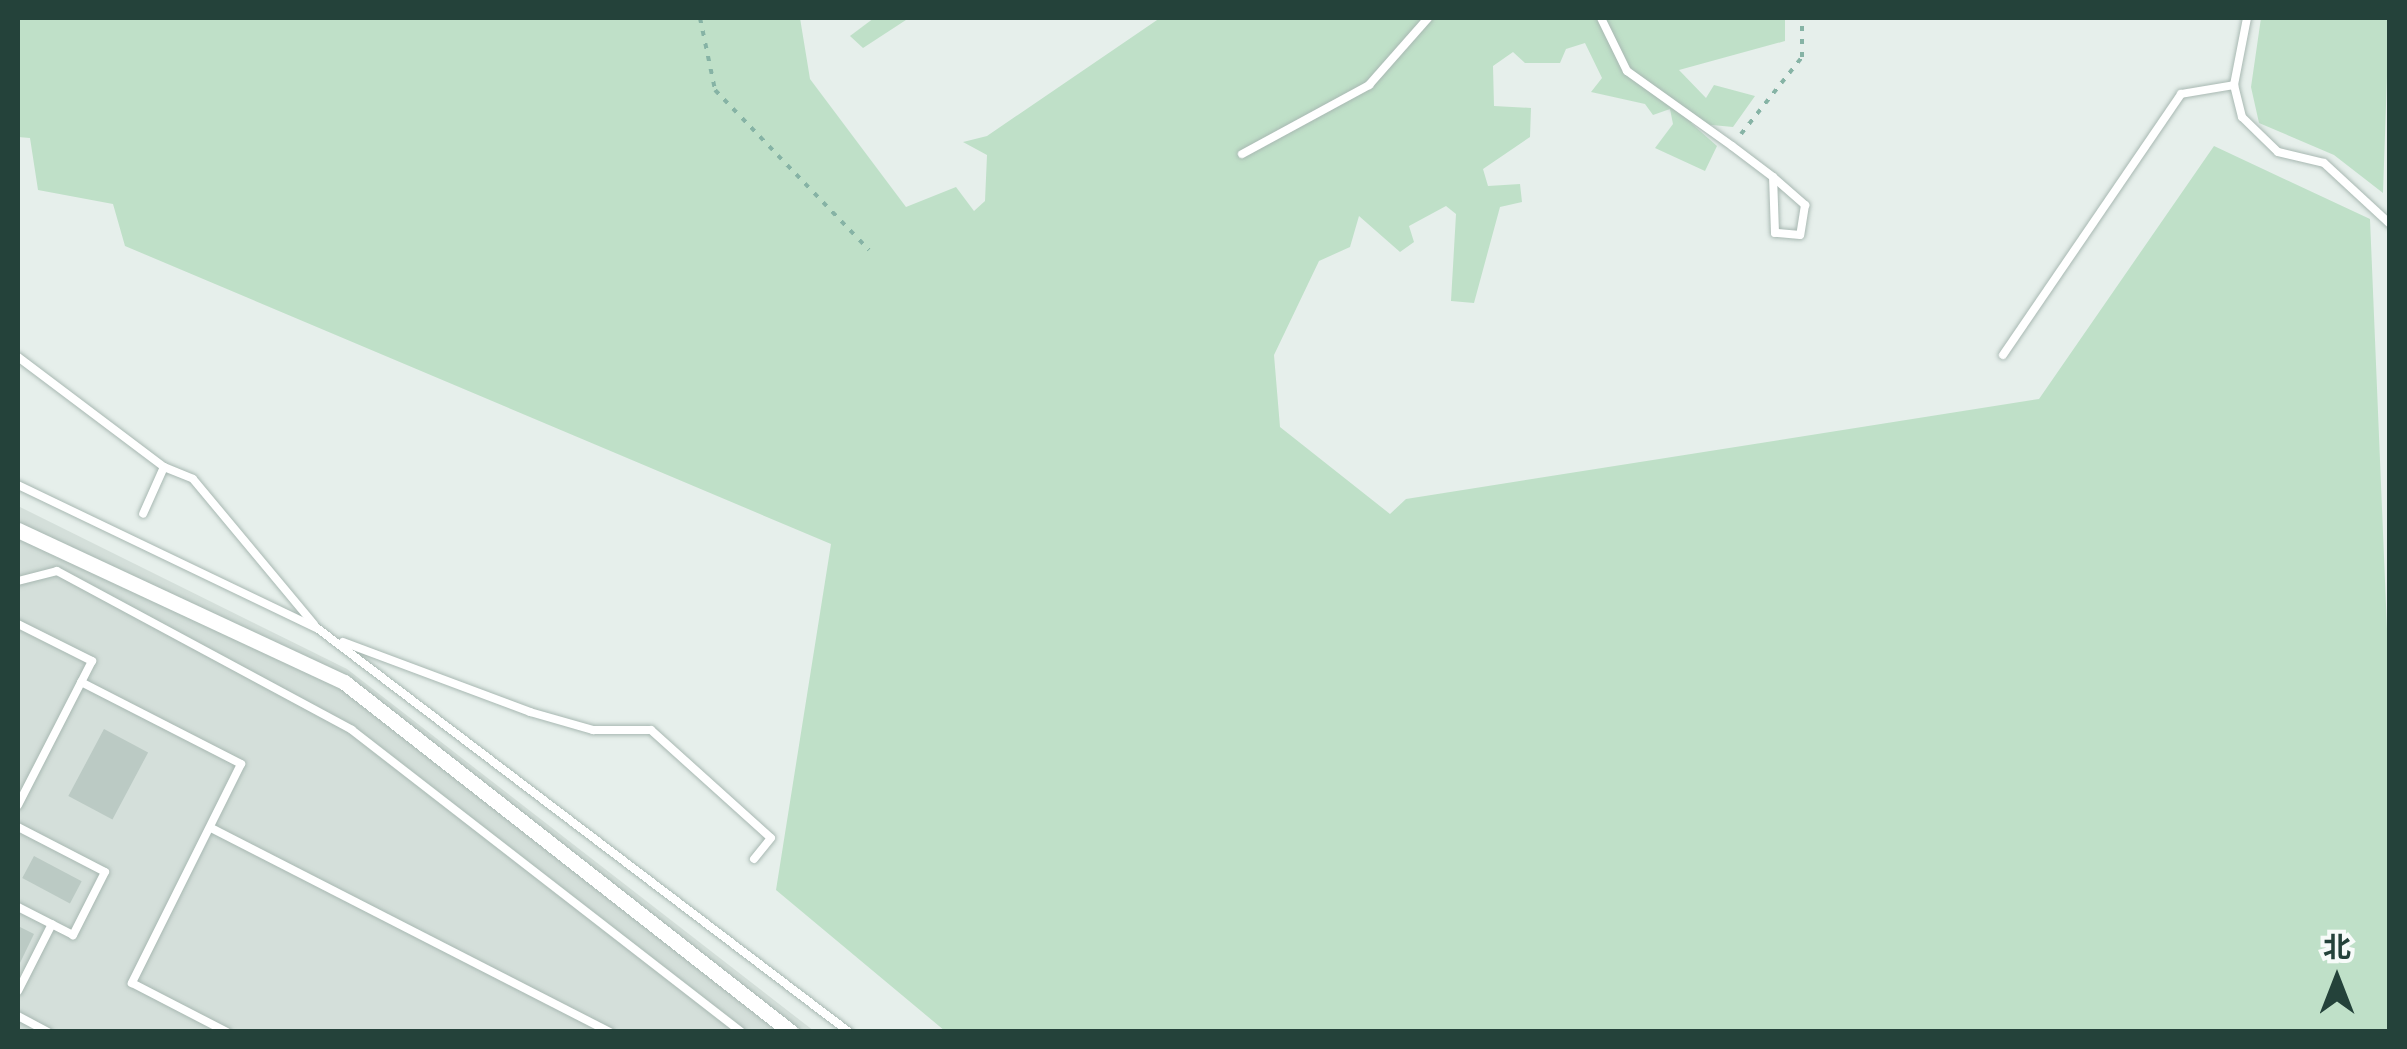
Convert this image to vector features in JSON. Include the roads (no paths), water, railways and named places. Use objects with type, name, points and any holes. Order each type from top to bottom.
[{"type":"street","points":[[18,530],[344,682],[790,1032]]},
{"type":"lane","points":[[1242,154],[1369,84],[1428,18]]},
{"type":"lane","points":[[1601,18],[1627,70],[1732,146],[1773,177],[1806,205],[1800,235],[1775,232],[1773,177]]},
{"type":"lane","points":[[2246,18],[2234,85],[2242,118],[2278,152],[2324,163],[2390,224]]},
{"type":"lane","points":[[2003,355],[2182,94],[2234,85]]},
{"type":"lane","points":[[2380,212],[2390,204]]},
{"type":"lane","points":[[18,357],[164,467],[193,479],[318,628],[849,1032]]},
{"type":"lane","points":[[143,514],[164,467]]},
{"type":"lane","points":[[18,485],[318,628],[388,666],[593,730],[651,730],[771,838],[754,859]]},
{"type":"lane","points":[[18,582],[56,571],[352,730],[740,1032]]},
{"type":"lane","points":[[18,624],[92,661],[18,805]]},
{"type":"lane","points":[[80,682],[241,764],[132,983],[226,1032]]},
{"type":"lane","points":[[18,827],[105,872],[73,935],[18,906]]},
{"type":"lane","points":[[211,828],[610,1032]]},
{"type":"lane","points":[[18,991],[52,924]]},
{"type":"lane","points":[[18,1016],[48,1032]]}]
